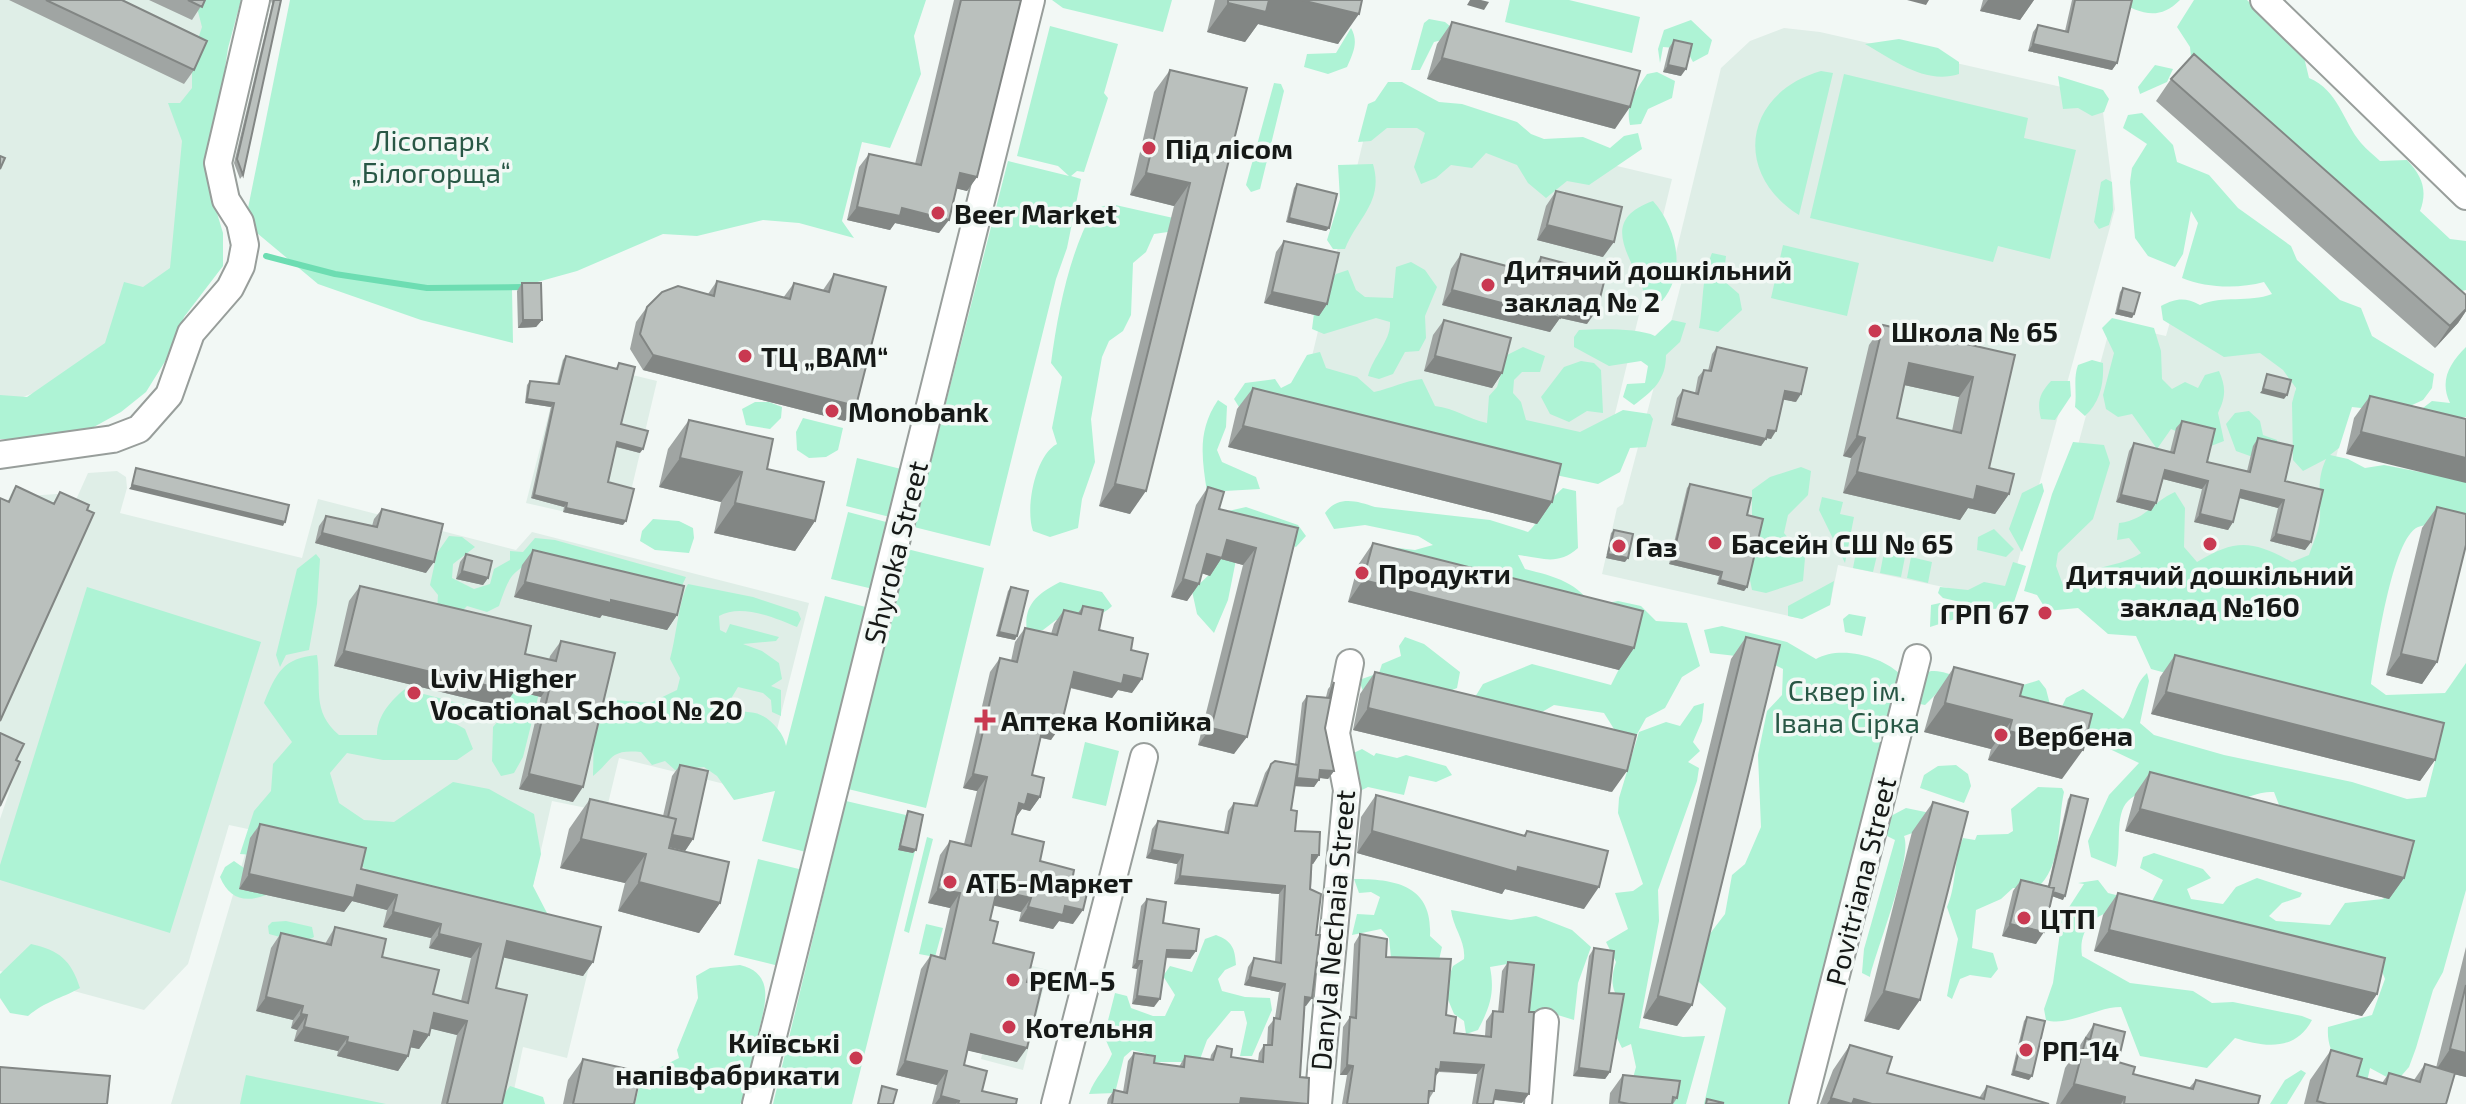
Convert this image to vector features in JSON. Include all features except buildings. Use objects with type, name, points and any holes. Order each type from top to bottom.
[{"type":"street","points":[[0,455],[113,439],[139,429],[169,395],[191,333],[230,288],[241,266],[245,245],[240,222],[226,200],[218,163],[256,0]]},
{"type":"street","name":"Shyroka Street","points":[[756,1104],[1031,0]]},
{"type":"street","points":[[2264,0],[2466,196]]},
{"type":"street","name":"Povitriana Street","points":[[1803,1104],[1917,658]]},
{"type":"street","name":"Danyla Nechaia Street","points":[[1318,1104],[1347,790],[1336,733],[1350,663]]},
{"type":"street","points":[[1055,1104],[1144,757]]},
{"type":"street","points":[[1538,1104],[1545,1022]]},
{"type":"shaded area","points":[[0,0],[233,0],[152,347],[0,406]]},
{"type":"shaded area","name":"Школа № 65","points":[[1784,28],[1820,32],[2101,96],[2115,209],[2009,594],[2001,599],[1838,565],[1830,605],[1802,619],[1602,574],[1617,508],[1623,504],[1684,273],[1674,261],[1721,68],[1750,41]]},
{"type":"shaded area","name":"Дитячий дошкільний заклад № 2","points":[[1371,108],[1672,179],[1603,463],[1304,390]]},
{"type":"shaded area","name":"Дитячий дошкільний заклад №160","points":[[2170,322],[2302,357],[2295,391],[2349,404],[2335,462],[2338,670],[2037,595],[2111,324],[2166,336]]},
{"type":"shaded area","points":[[563,358],[657,381],[623,525],[526,503]]},
{"type":"shaded area","name":"Lviv Higher Vocational School № 20","points":[[117,471],[126,477],[127,488],[120,513],[302,558],[318,499],[516,550],[532,532],[809,603],[761,793],[619,758],[606,812],[552,801],[532,890],[229,825],[188,964],[144,1010],[0,971],[0,819],[11,787],[0,808],[0,503],[6,505],[13,489],[27,496],[57,494],[75,502],[88,473]]},
{"type":"shaded area","points":[[251,834],[446,876],[597,934],[567,1058],[523,1047],[511,1104],[171,1104]]},
{"type":"shaded area","points":[[1005,959],[1048,970],[1023,1070],[981,1059]]},
{"type":"green space","points":[[195,0],[241,0],[228,48],[210,169],[214,203],[223,233],[223,266],[184,317],[174,347],[146,392],[121,412],[92,428],[62,439],[0,439],[0,395],[27,397],[105,343],[124,282],[143,287],[170,268],[182,141],[168,103],[180,103],[192,88],[192,57],[202,27]]},
{"type":"green space","name":"Лісопарк „Білогорща“","points":[[290,0],[926,0],[914,36],[921,74],[890,148],[862,142],[842,221],[854,238],[799,223],[763,220],[697,236],[663,234],[577,271],[512,289],[513,343],[421,320],[318,284],[245,223]]},
{"type":"green space","points":[[1052,0],[1172,0],[1163,32],[1063,8]]},
{"type":"green space","points":[[1510,0],[1569,0],[1640,17],[1632,53],[1505,22]]},
{"type":"green space","points":[[2116,0],[2180,0],[2164,11],[2149,13]]},
{"type":"green space","points":[[2194,0],[2247,0],[2303,53],[2309,78],[2334,98],[2366,148],[2380,161],[2407,160],[2422,184],[2420,211],[2450,239],[2466,241],[2466,290],[2436,297],[2295,143],[2269,124],[2253,105],[2230,105],[2192,66],[2190,47],[2177,27]]},
{"type":"green space","points":[[1429,19],[1445,22],[1456,31],[1450,38],[1434,42],[1420,70],[1411,70],[1424,23]]},
{"type":"green space","points":[[1691,20],[1712,40],[1708,54],[1693,62],[1686,49],[1663,47],[1660,63],[1658,49],[1664,30]]},
{"type":"green space","points":[[1050,26],[1118,44],[1104,93],[1108,98],[1084,172],[1077,171],[1071,176],[1081,179],[1067,248],[1056,279],[990,546],[914,527],[1008,161],[1069,176],[1058,166],[1017,156]]},
{"type":"green space","points":[[1351,28],[1355,43],[1347,67],[1328,74],[1304,67],[1307,54],[1336,53]]},
{"type":"green space","points":[[1899,39],[1938,48],[1959,62],[1959,74],[1946,77],[1922,74],[1865,44]]},
{"type":"green space","points":[[2155,65],[2173,69],[2167,82],[2140,94],[2138,87]]},
{"type":"green space","points":[[1821,71],[1833,73],[1799,215],[1778,198],[1763,178],[1756,157],[1756,136],[1763,115],[1776,97],[1795,82]]},
{"type":"green space","points":[[1657,72],[1675,81],[1672,98],[1648,109],[1641,124],[1630,125],[1629,110],[1635,92],[1647,74]]},
{"type":"green space","points":[[1844,74],[2028,118],[2024,138],[2076,150],[2050,259],[1998,246],[1993,262],[1810,218]]},
{"type":"green space","points":[[2058,76],[2103,90],[2109,99],[2104,112],[2092,116],[2078,108],[2063,109]]},
{"type":"green space","points":[[1388,82],[1402,82],[1439,102],[1462,104],[1517,122],[1531,134],[1544,139],[1583,137],[1610,148],[1624,136],[1638,133],[1642,149],[1589,185],[1567,181],[1546,198],[1528,183],[1517,165],[1486,153],[1472,168],[1451,165],[1436,178],[1421,184],[1414,167],[1425,133],[1417,128],[1387,128],[1371,141],[1358,142],[1368,104],[1375,101]]},
{"type":"green space","points":[[1274,83],[1281,84],[1284,91],[1260,189],[1251,192],[1246,185]]},
{"type":"green space","points":[[2142,113],[2173,145],[2177,162],[2209,175],[2238,208],[2291,246],[2297,260],[2340,300],[2361,308],[2372,336],[2434,374],[2432,388],[2423,400],[2397,412],[2352,407],[2339,448],[2330,455],[2348,459],[2365,468],[2384,465],[2466,481],[2466,532],[2424,525],[2409,536],[2400,552],[2381,624],[2371,684],[2386,695],[2445,693],[2466,663],[2466,890],[2443,972],[2433,990],[2416,1048],[2409,1067],[2396,1082],[2370,1068],[2366,1086],[2338,1061],[2328,1037],[2328,1027],[2372,1015],[2385,979],[2380,966],[2150,905],[2163,880],[2140,868],[2143,857],[2154,853],[2203,869],[2211,878],[2187,889],[2191,899],[2223,904],[2236,887],[2257,878],[2302,893],[2300,897],[2282,903],[2269,916],[2276,921],[2330,925],[2345,903],[2383,899],[2397,886],[2288,828],[2274,792],[2232,802],[2164,791],[2139,793],[2128,801],[2121,814],[2116,867],[2091,857],[2088,841],[2109,795],[2139,763],[2070,730],[2058,715],[2066,698],[2083,689],[2123,719],[2147,673],[2149,681],[2140,723],[2154,735],[2224,755],[2352,782],[2407,799],[2426,797],[2439,746],[2151,669],[2136,636],[2108,634],[2078,608],[2047,611],[2037,595],[2024,591],[2052,494],[2073,442],[2104,445],[2110,463],[2093,519],[2058,553],[2056,566],[2063,585],[2074,584],[2092,571],[2141,553],[2129,538],[2117,540],[2119,523],[2143,515],[2175,492],[2185,508],[2184,547],[2197,562],[2223,549],[2244,545],[2265,549],[2292,562],[2309,555],[2319,526],[2320,481],[2326,459],[2303,471],[2293,460],[2292,403],[2296,388],[2283,370],[2260,353],[2224,357],[2163,320],[2161,306],[2176,300],[2200,305],[2272,294],[2264,282],[2223,286],[2182,278],[2198,223],[2191,211],[2183,254],[2175,267],[2148,256],[2135,238],[2130,182],[2132,168],[2147,144],[2123,128],[2128,115]]},
{"type":"green space","points":[[1373,164],[1375,189],[1368,209],[1345,249],[1333,249],[1327,240],[1340,199],[1338,165]]},
{"type":"green space","points":[[2106,179],[2112,182],[2113,210],[2109,225],[2099,229],[2094,222],[2101,182]]},
{"type":"green space","points":[[1653,201],[1668,224],[1676,250],[1675,277],[1662,301],[1646,299],[1628,256],[1622,231],[1635,210]]},
{"type":"green space","points":[[1111,204],[1209,226],[1154,234],[1146,252],[1133,263],[1131,315],[1123,331],[1109,341],[1102,357],[1091,419],[1095,462],[1082,499],[1078,528],[1050,537],[1033,531],[1030,510],[1038,471],[1049,450],[1057,444],[1052,428],[1062,377],[1051,363],[1057,323],[1071,264],[1085,226],[1094,209]]},
{"type":"green space","points":[[1783,245],[1859,263],[1847,316],[1771,298]]},
{"type":"green space","points":[[1712,253],[1726,256],[1723,280],[1739,294],[1742,310],[1718,332],[1699,328],[1704,280]]},
{"type":"green space","points":[[1411,262],[1425,270],[1437,287],[1425,316],[1426,338],[1419,351],[1405,352],[1393,374],[1379,379],[1368,376],[1388,336],[1390,322],[1376,318],[1324,334],[1312,329],[1316,298],[1336,274],[1348,270],[1356,290],[1365,297],[1393,298],[1396,267]]},
{"type":"green space","points":[[2112,318],[2154,328],[2161,351],[2162,379],[2172,389],[2185,382],[2198,388],[2205,375],[2219,371],[2224,392],[2218,413],[2224,441],[2211,446],[2171,429],[2157,449],[2132,414],[2118,417],[2106,409],[2103,395],[2114,353],[2102,328]]},
{"type":"green space","points":[[1672,320],[1686,323],[1680,342],[1666,355],[1664,371],[1657,384],[1634,405],[1623,397],[1627,384],[1645,383],[1648,366],[1641,361],[1609,366],[1574,347],[1574,337],[1579,330],[1629,330],[1655,336]]},
{"type":"green space","points":[[1523,347],[1545,356],[1540,372],[1522,372],[1514,380],[1513,393],[1521,402],[1526,420],[1580,432],[1623,410],[1650,414],[1653,419],[1646,447],[1630,448],[1620,472],[1598,484],[1239,407],[1234,399],[1245,383],[1275,379],[1281,388],[1291,383],[1307,355],[1320,352],[1326,368],[1357,377],[1374,392],[1422,379],[1435,406],[1487,423],[1489,396],[1497,387],[1507,355]]},
{"type":"green space","points":[[2466,347],[2466,417],[2445,418],[2419,411],[2432,401],[2450,403],[2446,387],[2448,372]]},
{"type":"green space","points":[[2092,360],[2103,363],[2103,378],[2098,399],[2085,416],[2075,407],[2076,375],[2078,365]]},
{"type":"green space","points":[[1581,361],[1594,363],[1601,370],[1603,413],[1587,411],[1569,422],[1550,414],[1541,397],[1564,367]]},
{"type":"green space","points":[[2051,381],[2070,381],[2071,396],[2055,420],[2041,419],[2040,398]]},
{"type":"green space","points":[[1218,400],[1227,406],[1226,427],[1217,450],[1222,462],[1256,477],[1260,489],[1207,492],[1204,434]]},
{"type":"green space","points":[[755,402],[769,402],[782,407],[781,418],[770,429],[746,425],[742,409]]},
{"type":"green space","points":[[2249,411],[2260,421],[2263,435],[2277,440],[2279,454],[2250,456],[2236,451],[2226,424],[2235,413]]},
{"type":"green space","points":[[803,418],[843,428],[838,450],[826,457],[809,458],[797,450],[796,432]]},
{"type":"green space","points":[[857,458],[901,469],[890,517],[846,506]]},
{"type":"green space","points":[[1801,467],[1811,471],[1808,495],[1788,515],[1784,533],[1805,558],[1803,581],[1766,593],[1752,590],[1747,565],[1759,540],[1752,526],[1752,490],[1770,477]]},
{"type":"green space","points":[[2042,483],[2044,491],[2022,552],[2009,529],[2022,493]]},
{"type":"green space","points":[[1563,488],[1576,491],[1578,548],[1557,559],[1518,555],[1525,569],[1557,578],[1574,587],[1595,611],[1381,546],[1415,550],[1433,545],[1418,536],[1365,525],[1334,529],[1325,513],[1336,504],[1355,502],[1490,520],[1528,532]]},
{"type":"green space","points":[[1822,497],[1843,502],[1840,514],[1854,517],[1845,563],[1819,510]]},
{"type":"green space","points":[[1246,507],[1298,525],[1306,536],[1296,547],[1280,541],[1238,550],[1228,600],[1214,633],[1197,614],[1192,591],[1213,571],[1224,512]]},
{"type":"green space","points":[[848,512],[890,523],[873,589],[831,579]]},
{"type":"green space","points":[[653,519],[679,521],[693,528],[694,538],[689,553],[655,550],[640,541],[642,531]]},
{"type":"green space","points":[[1994,529],[2014,549],[2006,557],[1977,550],[1978,537]]},
{"type":"green space","points":[[449,536],[462,537],[475,547],[453,564],[452,578],[474,589],[490,584],[494,569],[510,560],[510,551],[523,552],[535,538],[555,540],[686,577],[680,590],[543,561],[524,566],[513,575],[499,606],[487,612],[467,606],[457,616],[437,610],[438,595],[430,585],[437,553]]},
{"type":"green space","points":[[1857,547],[1878,551],[1873,572],[1853,568]]},
{"type":"green space","points":[[907,549],[984,568],[926,808],[848,789]]},
{"type":"green space","points":[[1884,552],[1905,557],[1901,577],[1880,573]]},
{"type":"green space","points":[[316,554],[320,559],[317,604],[309,650],[286,655],[280,667],[276,655],[297,569]]},
{"type":"green space","points":[[1911,557],[1932,562],[1928,583],[1907,578]]},
{"type":"green space","points":[[2013,562],[2026,566],[2012,608],[1991,609],[1943,598],[1938,593],[1940,587],[1968,590],[1984,582],[2005,586]]},
{"type":"green space","points":[[1834,581],[1830,605],[1802,619],[1788,616],[1788,606]]},
{"type":"green space","points":[[1060,582],[1102,592],[1112,606],[1093,616],[1056,620],[1043,630],[1027,632],[1027,614],[1033,601]]},
{"type":"green space","points":[[688,584],[753,597],[798,612],[801,619],[797,627],[748,611],[728,612],[719,616],[720,630],[726,633],[730,624],[779,637],[776,641],[743,644],[762,651],[779,663],[782,679],[771,686],[781,690],[781,716],[772,712],[771,700],[763,693],[738,687],[732,697],[740,711],[755,713],[770,721],[786,746],[825,596],[873,609],[810,853],[762,841],[775,791],[734,800],[717,776],[704,767],[675,770],[665,761],[652,765],[641,752],[631,751],[613,756],[593,776],[594,725],[601,706],[615,700],[650,703],[677,690],[680,678],[670,659]]},
{"type":"green space","points":[[87,587],[261,642],[170,933],[0,880],[0,865]]},
{"type":"green space","points":[[1618,601],[1641,606],[1656,621],[1687,623],[1700,666],[1682,677],[1665,708],[1646,718],[1635,738],[1619,737],[1604,713],[1554,705],[1537,715],[1472,702],[1483,684],[1532,664],[1611,685],[1622,663],[1608,603]]},
{"type":"green space","points":[[1940,603],[1980,611],[1930,627],[1931,605]]},
{"type":"green space","points":[[1849,614],[1866,617],[1862,636],[1845,632],[1843,619]]},
{"type":"green space","name":"Сквер ім. Івана Сірка","points":[[1722,626],[1787,642],[1816,659],[1837,653],[1873,658],[1903,677],[1794,1104],[1704,1104],[1726,1008],[1699,982],[1699,948],[1725,914],[1732,875],[1745,864],[1761,827],[1758,755],[1767,711],[1782,695],[1783,669],[1762,659],[1710,653],[1704,630]]},
{"type":"green space","points":[[1405,637],[1424,644],[1460,672],[1457,688],[1440,695],[1364,694],[1359,680],[1379,673],[1382,664],[1401,656],[1399,646]]},
{"type":"green space","points":[[317,655],[321,708],[330,726],[339,735],[377,735],[379,721],[386,709],[405,689],[484,710],[455,712],[447,719],[465,729],[473,749],[457,760],[383,760],[347,753],[330,773],[339,803],[364,820],[394,822],[453,782],[489,789],[534,814],[541,854],[533,886],[547,913],[543,923],[376,877],[359,864],[240,854],[254,811],[271,791],[273,764],[292,742],[264,703],[282,669],[296,660]]},
{"type":"green space","points":[[1931,671],[1990,688],[2015,687],[2039,680],[2046,689],[2057,732],[1938,692],[1925,705],[1920,704],[1916,677]]},
{"type":"green space","points":[[516,683],[539,693],[523,757],[514,773],[501,776],[492,761],[493,727],[504,714]]},
{"type":"green space","points":[[1704,703],[1702,721],[1693,742],[1700,751],[1688,762],[1699,768],[1697,781],[1658,890],[1659,921],[1639,1028],[1683,1037],[1705,1036],[1686,1104],[1666,1104],[1633,1078],[1636,1067],[1631,1044],[1622,1048],[1617,1038],[1622,1002],[1614,988],[1616,962],[1606,942],[1628,929],[1615,893],[1633,891],[1643,884],[1618,813],[1619,798],[1639,732],[1666,722],[1680,726],[1694,706]]},
{"type":"green space","points":[[1085,742],[1119,751],[1106,806],[1072,798]]},
{"type":"green space","points":[[1362,749],[1374,756],[1376,753],[1397,758],[1406,755],[1446,766],[1452,775],[1436,782],[1409,776],[1404,795],[1368,787],[1358,792],[1345,757]]},
{"type":"green space","points":[[1956,765],[1968,774],[1971,786],[1964,803],[1920,788],[1924,775],[1938,766]]},
{"type":"green space","points":[[2038,787],[2062,788],[2064,792],[2058,844],[2051,869],[2036,889],[2013,888],[2001,899],[1976,910],[1972,948],[1993,953],[1998,969],[1991,978],[1970,975],[1960,979],[1952,999],[1947,996],[1958,939],[1947,907],[1963,838],[1975,840],[1977,835],[2008,834],[2013,831],[2011,809]]},
{"type":"green space","points":[[846,801],[923,819],[852,1104],[773,1104]]},
{"type":"green space","points":[[1906,808],[1935,814],[1918,831],[1904,836],[1899,884],[1870,977],[1862,973],[1864,949],[1895,840],[1885,835],[1889,817]]},
{"type":"green space","points":[[927,837],[933,839],[909,933],[904,931]]},
{"type":"green space","points":[[758,859],[803,870],[779,966],[734,955]]},
{"type":"green space","points":[[234,861],[265,883],[266,895],[245,899],[228,890],[220,877],[225,867]]},
{"type":"green space","points":[[1354,879],[1397,884],[1418,896],[1429,919],[1430,936],[1442,947],[1439,960],[1393,977],[1389,938],[1381,929],[1352,935],[1357,914],[1374,915],[1380,897],[1371,892],[1359,893]]},
{"type":"green space","points":[[2098,880],[2108,893],[2124,897],[2119,910],[2095,919],[2085,931],[2082,956],[2130,983],[2193,991],[2212,1003],[2233,1002],[2312,1020],[2297,1038],[2288,1042],[2268,1045],[2235,1038],[2207,1068],[2140,1056],[2121,1007],[2063,1021],[2046,1020],[2044,1009],[2053,983],[2062,918],[2084,884],[2078,883]]},
{"type":"green space","points":[[1451,910],[1511,920],[1536,916],[1572,930],[1591,947],[1578,983],[1574,1020],[1548,1012],[1527,1016],[1513,963],[1490,967],[1492,992],[1488,1007],[1478,1030],[1466,1034],[1464,1021],[1454,1014],[1444,990],[1453,966],[1464,959]]},
{"type":"green space","points":[[286,921],[312,927],[314,937],[302,943],[269,934],[268,926],[272,922]]},
{"type":"green space","points":[[926,924],[943,928],[935,957],[919,954]]},
{"type":"green space","points":[[1216,935],[1229,943],[1236,959],[1236,965],[1225,970],[1218,979],[1222,991],[1245,997],[1270,998],[1272,1010],[1252,1056],[1240,1056],[1247,1023],[1244,1011],[1231,1011],[1207,1040],[1199,1062],[1153,1062],[1145,1053],[1132,1050],[1124,1057],[1115,1093],[1089,1094],[1112,1054],[1104,1036],[1115,993],[1127,996],[1131,1008],[1153,1016],[1165,1016],[1175,995],[1163,976],[1170,966],[1192,972],[1205,939]]},
{"type":"green space","points":[[31,944],[49,949],[63,958],[80,988],[47,1003],[28,1016],[10,1013],[0,998],[0,974]]},
{"type":"green space","points":[[740,965],[753,970],[765,987],[753,1076],[745,1098],[740,1104],[635,1104],[639,1087],[651,1090],[645,1075],[679,1058],[677,1050],[698,998],[696,976],[710,968]]},
{"type":"green space","points":[[2301,1070],[2306,1073],[2287,1104],[2270,1104],[2285,1080]]},
{"type":"green space","points":[[246,1075],[386,1104],[240,1104]]},
{"type":"green space","points":[[510,1086],[543,1097],[545,1104],[497,1104]]},
{"type":"waterway","points":[[266,256],[335,274],[427,288],[524,287]]},
{"type":"place","name":"Під лісом","points":[[1149,148]]},
{"type":"place","name":"Beer Market","points":[[938,213]]},
{"type":"place","name":"Дитячий дошкільний заклад № 2","points":[[1488,285]]},
{"type":"place","name":"Школа № 65","points":[[1875,331]]},
{"type":"place","name":"ТЦ „ВАМ“","points":[[745,356]]},
{"type":"place","name":"Monobank","points":[[832,411]]},
{"type":"place","name":"Басейн СШ № 65","points":[[1715,543]]},
{"type":"place","name":"Дитячий дошкільний заклад №160","points":[[2210,544]]},
{"type":"place","name":"Газ","points":[[1619,546]]},
{"type":"place","name":"Продукти","points":[[1362,573]]},
{"type":"place","name":"ГРП 67","points":[[2045,613]]},
{"type":"place","name":"Lviv Higher Vocational School № 20","points":[[414,693]]},
{"type":"place","name":"Аптека Копійка","points":[[985,720]]},
{"type":"place","name":"Вербена","points":[[2001,735]]},
{"type":"place","name":"АТБ-Маркет","points":[[950,882]]},
{"type":"place","name":"ЦТП","points":[[2024,918]]},
{"type":"place","name":"РЕМ-5","points":[[1013,980]]},
{"type":"place","name":"Котельня","points":[[1009,1027]]},
{"type":"place","name":"РП-14","points":[[2026,1050]]},
{"type":"place","name":"Київські напівфабрикати","points":[[856,1058]]}]
